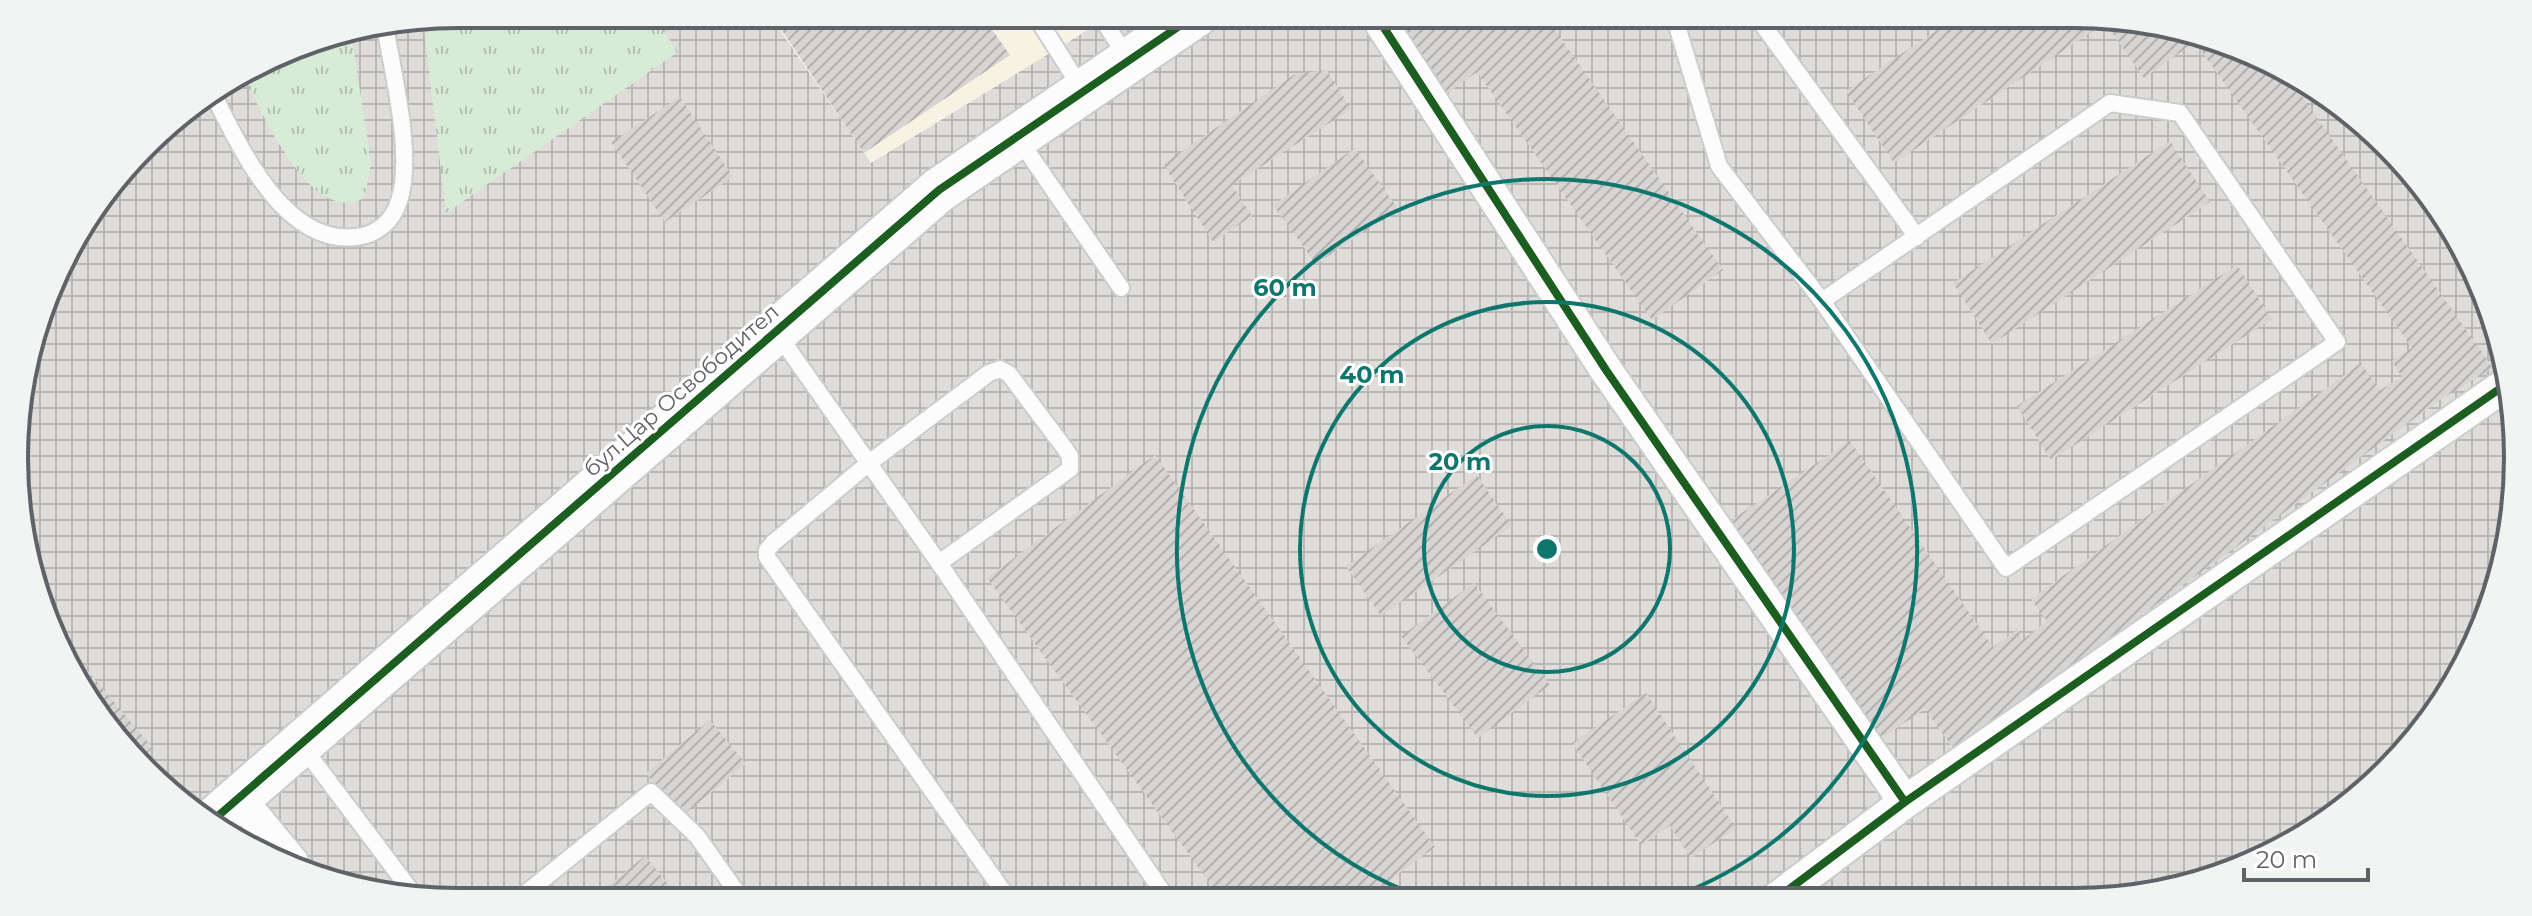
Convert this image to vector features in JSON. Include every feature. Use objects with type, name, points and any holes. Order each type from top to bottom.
[{"type":"street","name":"бул.Цар Освободител","points":[[225,810],[939,190],[1176,28]]},
{"type":"street","points":[[1384,28],[1606,370],[1905,802]]},
{"type":"street","points":[[1791,888],[1905,802],[2498,390]]},
{"type":"street","points":[[225,810],[270,845]]},
{"type":"lane","points":[[1043,28],[1083,92]]},
{"type":"lane","points":[[1108,28],[1129,60]]},
{"type":"lane","points":[[1678,28],[1719,166],[1822,301],[2006,568],[2337,342],[2180,113],[2110,103],[1822,301]]},
{"type":"lane","points":[[1765,28],[1917,237]]},
{"type":"lane","points":[[217,102],[262,181],[288,213],[315,229],[341,239],[368,236],[387,224],[399,202],[406,163],[386,34]]},
{"type":"lane","points":[[1017,137],[1121,288]]},
{"type":"lane","points":[[776,332],[939,563],[1154,888]]},
{"type":"lane","points":[[939,563],[1070,469],[1070,456],[1009,374],[1000,369],[989,373],[869,463],[773,543],[767,550],[767,557],[1001,888]]},
{"type":"lane","points":[[301,744],[406,884]]},
{"type":"lane","points":[[532,888],[651,792],[697,836],[734,888]]},
{"type":"shaded area","points":[[458,28],[779,28],[871,163],[1091,28],[2074,28],[2158,36],[2239,61],[2313,100],[2378,154],[2432,219],[2471,293],[2496,374],[2504,458],[2496,542],[2471,623],[2446,673],[2415,720],[2358,781],[2313,816],[2239,855],[2158,880],[2102,887],[430,887],[374,880],[320,865],[268,844],[243,830],[219,816],[174,781],[135,742],[100,697],[61,623],[36,542],[28,458],[36,374],[61,293],[100,219],[154,154],[219,100],[293,61],[347,43],[402,32]]},
{"type":"shaded area","points":[[779,28],[1091,28],[871,164]]},
{"type":"green space","points":[[662,28],[678,52],[446,213],[424,30]]},
{"type":"green space","points":[[352,42],[371,163],[362,199],[343,203],[324,196],[290,161],[248,83],[293,61]]},
{"type":"building","points":[[780,28],[991,28],[1010,55],[864,153]]},
{"type":"building","points":[[1396,28],[1554,28],[1723,270],[1652,320],[1477,72],[1439,99]]},
{"type":"building","points":[[1940,28],[2096,29],[1894,163],[1846,91]]},
{"type":"building","points":[[2110,30],[2158,36],[2191,45],[2144,78]]},
{"type":"building","points":[[2199,47],[2264,72],[2299,92],[2493,368],[2443,398],[2051,680],[1952,747],[1925,709],[1870,746],[1721,527],[1850,441],[1993,647],[2018,629],[2022,640],[2047,621],[2031,599],[2361,363],[2380,390],[2402,377],[2392,361],[2412,348]]},
{"type":"building","points":[[1327,70],[1351,109],[1232,185],[1252,216],[1213,242],[1163,164],[1295,74]]},
{"type":"building","points":[[680,97],[733,177],[665,222],[611,142]]},
{"type":"building","points":[[2170,141],[2210,202],[1992,344],[1953,283]]},
{"type":"building","points":[[1355,148],[1398,209],[1316,264],[1273,205]]},
{"type":"building","points":[[2237,265],[2272,319],[2051,460],[2017,406]]},
{"type":"building","points":[[1155,455],[1435,847],[1379,888],[1213,888],[987,578]]},
{"type":"building","points":[[1477,475],[1512,526],[1381,616],[1346,566]]},
{"type":"building","points":[[1474,583],[1550,685],[1478,738],[1401,636]]},
{"type":"building","points":[[79,661],[153,748],[146,754],[135,742],[100,697]]},
{"type":"building","points":[[1646,693],[1736,828],[1691,858],[1670,826],[1641,845],[1572,743]]},
{"type":"building","points":[[710,720],[746,764],[681,817],[646,773]]},
{"type":"building","points":[[645,856],[671,888],[605,888]]},
{"type":"cycle path","points":[[218,816],[939,190],[1176,28]]},
{"type":"cycle path","points":[[1384,28],[1606,370],[1905,802]]},
{"type":"cycle path","points":[[1791,888],[1905,802],[2498,390]]}]
